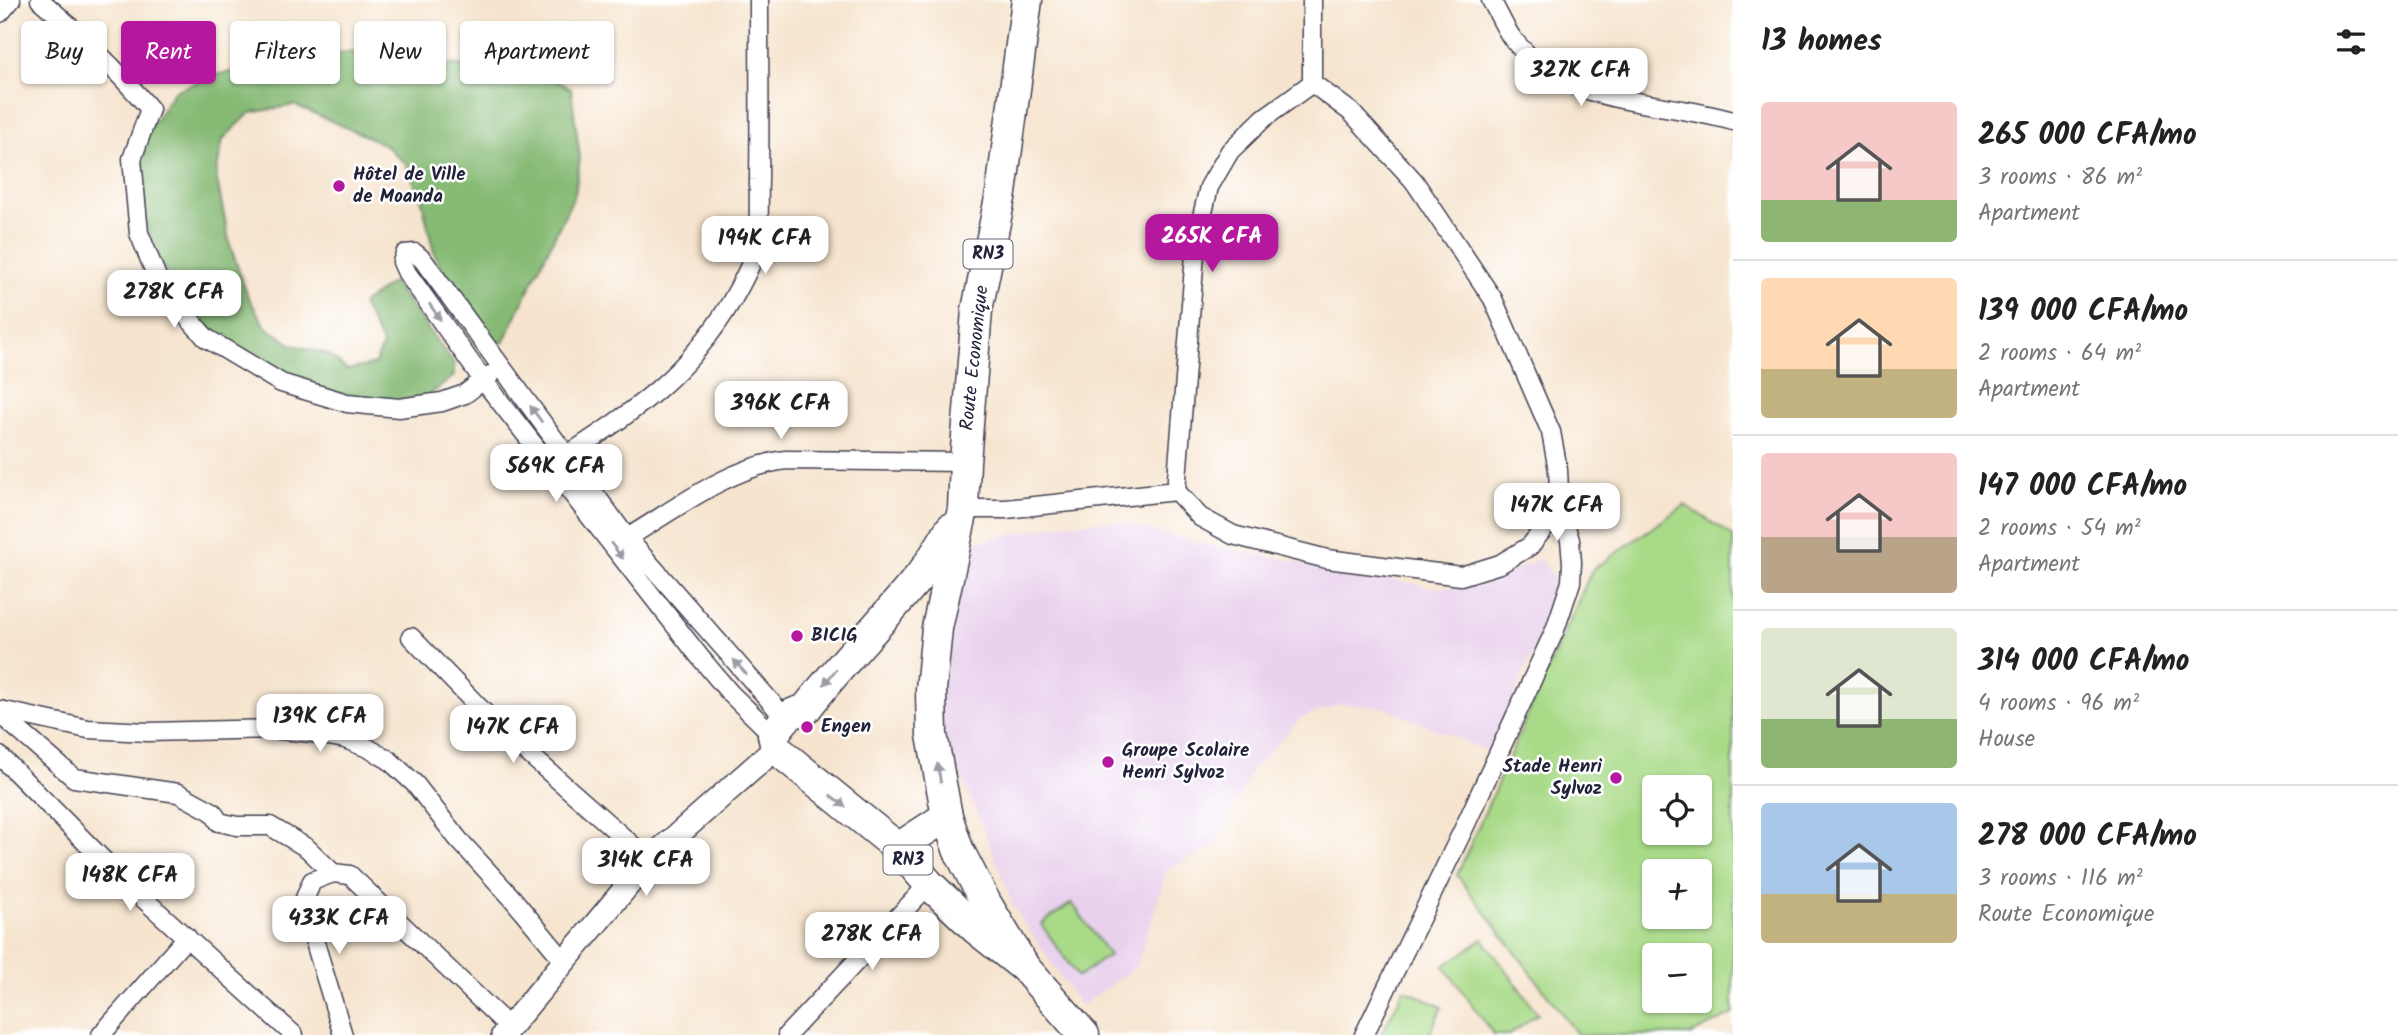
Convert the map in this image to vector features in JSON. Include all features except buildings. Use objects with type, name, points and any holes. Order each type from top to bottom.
[{"type":"highway","name":"Route Economique","points":[[1025,968],[968,870],[947,816],[932,735],[931,690],[937,628],[963,509],[977,310],[1001,194],[1027,0]]},
{"type":"highway","points":[[802,773],[797,732],[784,728],[919,577],[963,509]]},
{"type":"highway","points":[[891,611],[910,614],[937,628]]},
{"type":"highway","name":"Route Economique","points":[[784,728],[802,773],[898,848],[929,884],[976,929],[1025,968],[1084,1035]]},
{"type":"highway","points":[[898,848],[947,816]]},
{"type":"highway","points":[[929,884],[968,870]]},
{"type":"street","points":[[0,13],[11,0]]},
{"type":"street","points":[[40,0],[75,29],[150,109],[132,159],[139,233],[161,287],[206,338],[281,383],[347,402],[399,408],[442,402],[464,394],[502,366]]},
{"type":"street","points":[[566,456],[633,412],[684,366],[713,332],[737,292],[754,254],[760,139],[759,0]]},
{"type":"street","points":[[1312,0],[1312,83]]},
{"type":"street","points":[[1491,0],[1511,37],[1537,63],[1570,84],[1612,98],[1733,121]]},
{"type":"street","points":[[1312,83],[1264,118],[1230,151],[1209,187],[1196,242],[1176,491],[1200,517],[1233,534],[1327,559],[1461,576],[1500,565],[1530,546],[1560,508]]},
{"type":"street","points":[[1312,83],[1351,112],[1414,181],[1493,299],[1551,432],[1558,470],[1560,508],[1570,540],[1572,562],[1571,582],[1555,630],[1465,826],[1364,1035]]},
{"type":"street","points":[[415,253],[423,260],[628,538],[784,728],[722,684],[483,380],[407,273],[402,262],[405,254],[415,253]]},
{"type":"street","points":[[628,538],[727,478],[766,463],[786,460],[965,462]]},
{"type":"street","points":[[963,509],[1006,509],[1176,491]]},
{"type":"street","points":[[411,637],[496,725],[649,860]]},
{"type":"street","points":[[0,712],[88,729],[148,732],[272,730],[334,737],[368,748],[389,760],[415,784],[458,839],[565,962]]},
{"type":"street","points":[[0,712],[74,778],[178,793],[213,812],[219,822],[237,826],[270,826],[307,848],[333,873]]},
{"type":"street","points":[[343,1035],[303,903],[312,881],[333,873],[350,875],[506,1031],[649,860],[784,728]]},
{"type":"street","points":[[0,756],[125,882],[295,1035]]},
{"type":"street","points":[[790,1034],[929,884]]},
{"type":"street","points":[[101,1035],[187,937]]},
{"type":"shaded area","name":"Groupe Scolaire Henri Sylvoz","points":[[1116,521],[1208,545],[1436,588],[1486,584],[1540,559],[1561,585],[1490,752],[1385,708],[1342,704],[1302,717],[1251,772],[1216,845],[1167,870],[1137,966],[1081,1006],[1014,908],[927,694],[944,548],[1064,524]]},
{"type":"green space","points":[[354,52],[354,84],[446,84],[446,64],[460,65],[460,84],[562,84],[571,89],[580,158],[575,194],[503,343],[489,338],[440,269],[422,201],[406,164],[384,144],[295,105],[250,113],[223,139],[216,175],[230,245],[248,297],[266,327],[293,345],[328,354],[347,370],[375,364],[383,345],[362,304],[393,282],[454,364],[454,376],[428,396],[398,402],[308,388],[266,367],[215,334],[180,296],[154,253],[141,206],[140,145],[174,91],[193,84],[216,84],[216,75],[230,72],[230,84],[340,84],[340,53]]},
{"type":"green space","name":"Stade Henri Sylvoz","points":[[1685,505],[1733,536],[1733,1014],[1690,1035],[1578,1035],[1457,875],[1592,570]]},
{"type":"green space","points":[[1072,903],[1109,955],[1078,977],[1041,924]]},
{"type":"green space","points":[[1483,939],[1538,1014],[1509,1035],[1494,1035],[1444,966]]},
{"type":"green space","points":[[1404,989],[1442,1007],[1429,1035],[1381,1035]]},
{"type":"place","name":"Hôtel de Ville de Moanda","points":[[339,186]]},
{"type":"place","name":"BICIG","points":[[797,636]]},
{"type":"place","name":"Engen","points":[[807,727]]},
{"type":"place","name":"Groupe Scolaire Henri Sylvoz","points":[[1108,762]]},
{"type":"place","name":"Stade Henri Sylvoz","points":[[1616,778]]}]
